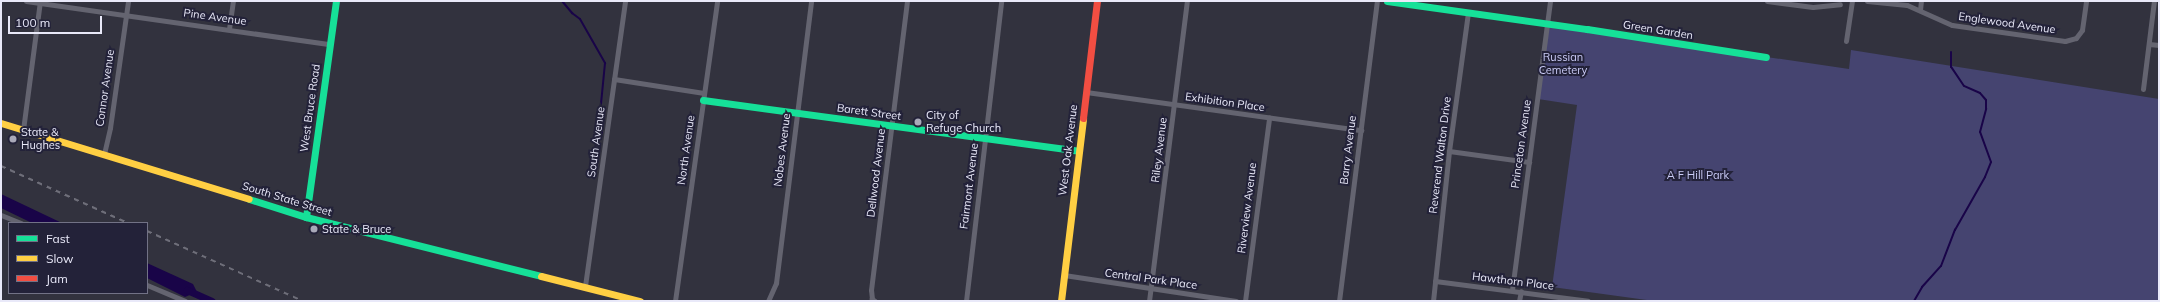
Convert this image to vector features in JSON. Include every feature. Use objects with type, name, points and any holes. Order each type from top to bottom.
[{"type":"street","name":"Pine Avenue","points":[[26,1],[330,44]]},
{"type":"street","name":"Connor Avenue","points":[[104,154],[110,128],[128,1]]},
{"type":"street","points":[[229,29],[232,1]]},
{"type":"street","name":"West Bruce Road","points":[[306,217],[336,1]]},
{"type":"street","name":"South Avenue","points":[[585,286],[625,1]]},
{"type":"street","name":"North Avenue","points":[[675,301],[717,1]]},
{"type":"street","name":"Nobes Avenue","points":[[768,301],[776,283],[811,1]]},
{"type":"street","name":"Dellwood Avenue","points":[[874,300],[871,290],[907,1]]},
{"type":"street","name":"Fairmont Avenue","points":[[966,301],[1001,1]]},
{"type":"street","name":"West Oak Avenue","points":[[1061,301],[1097,1]]},
{"type":"street","name":"Riley Avenue","points":[[1150,301],[1187,1]]},
{"type":"street","name":"Barry Avenue","points":[[1339,301],[1377,1]]},
{"type":"street","name":"Green Garden","points":[[1387,1],[1548,23],[1766,57]]},
{"type":"street","name":"Princeton Avenue","points":[[1512,290],[1550,1]]},
{"type":"street","points":[[1767,1],[1813,7],[1840,4]]},
{"type":"street","points":[[1846,41],[1852,1]]},
{"type":"street","name":"Englewood Avenue","points":[[1867,1],[1907,5],[1952,24],[2065,41],[2076,38],[2082,30],[2086,1]]},
{"type":"street","points":[[1920,10],[1921,1]]},
{"type":"street","points":[[2143,89],[2154,1]]},
{"type":"street","points":[[23,130],[40,2]]},
{"type":"street","name":"Reverend Walton Drive","points":[[1433,301],[1449,151],[1468,12]]},
{"type":"street","points":[[2148,44],[2159,45]]},
{"type":"street","name":"Barett Street","points":[[614,79],[797,113],[1079,151]]},
{"type":"street","name":"Exhibition Place","points":[[1086,92],[1361,130]]},
{"type":"street","name":"Riverview Avenue","points":[[1245,301],[1268,118]]},
{"type":"street","name":"South State Street","points":[[1,123],[306,217],[640,301]]},
{"type":"street","points":[[1449,151],[1529,162]]},
{"type":"street","points":[[1,215],[18,222]]},
{"type":"street","name":"Central Park Place","points":[[1064,275],[1236,301]]},
{"type":"street","name":"Hawthorn Place","points":[[1435,281],[1521,291],[1588,301]]},
{"type":"street","points":[[148,285],[185,301]]},
{"type":"street","points":[[1519,301],[1521,291]]},
{"type":"green space","points":[[1549,25],[1849,69],[1851,50],[2159,99],[2159,301],[1654,301],[1552,287],[1577,105],[1538,99]]},
{"type":"shaded area","points":[[1,194],[60,222],[30,222],[1,208]]},
{"type":"shaded area","points":[[148,263],[193,284],[197,292],[185,297],[148,278]]},
{"type":"waterway","points":[[562,1],[572,13],[580,19],[605,63],[599,124]]},
{"type":"waterway","points":[[1914,301],[1922,287],[1941,266],[1955,230],[1985,177],[1991,162],[1980,132],[1986,109],[1986,100],[1980,93],[1964,86],[1951,67],[1951,52]]},
{"type":"waterway","points":[[187,290],[212,301]]},
{"type":"railway","points":[[1,166],[126,222]]},
{"type":"railway","points":[[148,231],[303,301]]},
{"type":"traffic: fast","points":[[306,217],[336,1]]},
{"type":"traffic: fast","points":[[1387,1],[1587,29],[1766,57]]},
{"type":"traffic: fast","points":[[703,100],[1079,151]]},
{"type":"traffic: fast","points":[[249,199],[306,217],[541,276]]},
{"type":"traffic: slow","points":[[1061,301],[1083,118]]},
{"type":"traffic: slow","points":[[1,123],[249,199]]},
{"type":"traffic: slow","points":[[541,276],[640,301]]},
{"type":"traffic: jam","points":[[1083,118],[1097,1]]},
{"type":"place","name":"City of Refuge Church","points":[[918,122]]},
{"type":"place","name":"State & Hughes","points":[[13,139]]},
{"type":"place","name":"State & Bruce","points":[[314,229]]},
{"type":"park label","name":"Russian Cemetery","points":[[1563,64]]},
{"type":"park label","name":"A F Hill Park","points":[[1698,175]]}]
